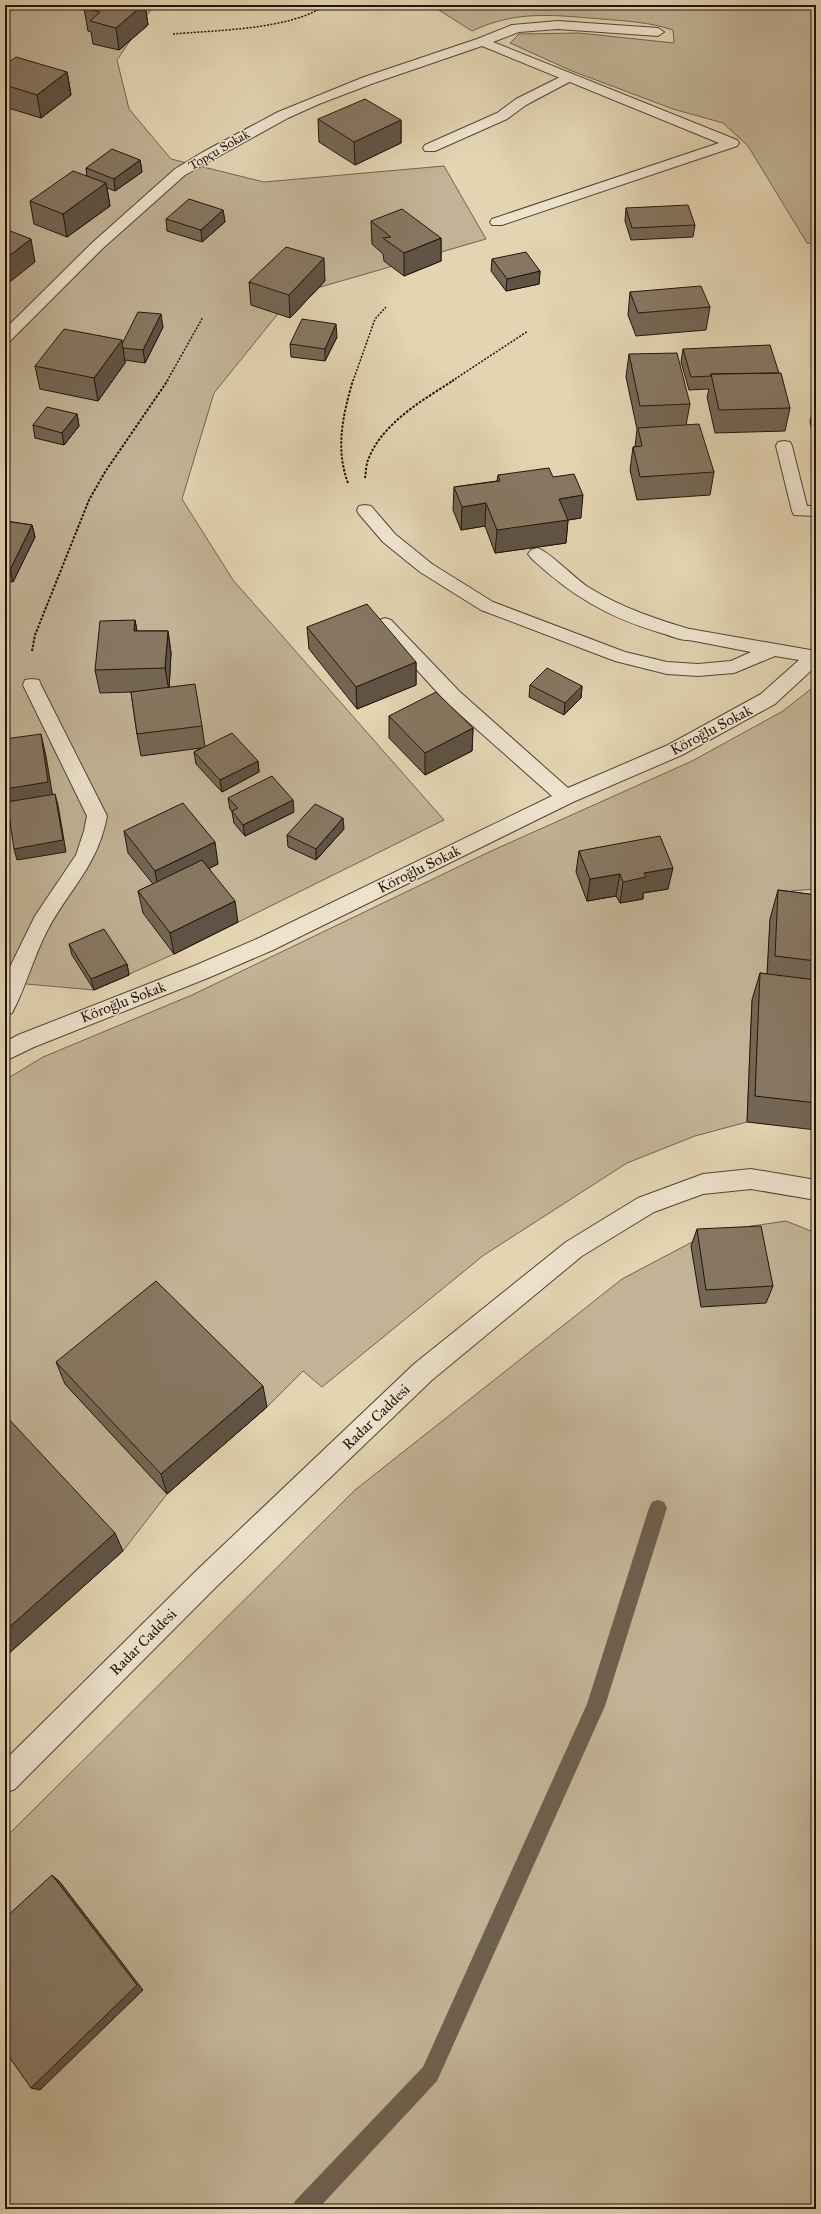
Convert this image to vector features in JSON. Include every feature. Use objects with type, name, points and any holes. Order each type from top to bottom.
[{"type":"street","name":"Topçu Sokak","points":[[5,338],[97,246],[180,172],[208,155],[314,101],[482,42],[516,28],[538,26],[658,32]]},
{"type":"street","points":[[482,42],[732,143],[497,222]]},
{"type":"street","points":[[430,148],[496,119],[521,102],[568,77]]},
{"type":"street","points":[[784,446],[800,511],[816,511]]},
{"type":"street","points":[[365,510],[389,538],[426,568],[487,606],[621,657],[667,668],[698,670],[734,667],[774,649]]},
{"type":"street","points":[[537,554],[567,581],[612,608],[652,625],[690,634],[816,657]]},
{"type":"street","points":[[385,624],[453,697],[566,797]]},
{"type":"street","name":"Köroğlu Sokak","points":[[5,1052],[26,1041],[201,972],[266,944],[566,797],[675,750],[768,699],[799,670],[816,657]]},
{"type":"street","points":[[5,1007],[31,945],[49,910],[82,864],[94,838],[97,816],[32,685]]},
{"type":"street","name":"Radar Caddesi","points":[[5,1779],[206,1579],[423,1372],[574,1249],[646,1204],[703,1184],[751,1179],[816,1190]]},
{"type":"path","points":[[173,34],[283,21],[311,14],[324,8],[326,5]]},
{"type":"path","points":[[365,510],[346,480],[340,452],[343,418],[376,319],[386,307]]},
{"type":"path","points":[[32,685],[31,660],[35,635],[62,564],[89,500],[105,472],[168,380],[203,317]]},
{"type":"path","points":[[365,510],[364,486],[368,460],[378,441],[398,419],[438,390],[528,331]]},
{"type":"shaded area","points":[[5,5],[154,5],[117,60],[129,109],[171,159],[264,182],[444,166],[486,239],[293,295],[214,393],[182,499],[233,580],[444,820],[174,954],[94,990],[15,983],[5,980]]},
{"type":"shaded area","points":[[431,5],[816,5],[816,244],[807,243],[748,146],[723,123],[673,109],[572,71],[510,43],[519,34],[579,33],[674,43],[673,30],[637,22],[535,16],[504,20],[488,24],[472,31]]},
{"type":"shaded area","points":[[816,685],[816,889],[791,891],[770,919],[767,983],[752,1001],[747,1122],[695,1136],[627,1163],[484,1255],[322,1387],[303,1371],[267,1407],[162,1304],[65,1384],[167,1494],[123,1551],[5,1657],[5,1080],[43,1057],[192,995],[489,852],[692,761],[783,711]]},
{"type":"shaded area","points":[[786,1221],[816,1233],[816,2209],[5,2209],[5,1838],[355,1490],[622,1279],[711,1232]]},
{"type":"building","points":[[89,5],[143,5],[116,28],[90,21],[100,12],[84,8]]},
{"type":"building","points":[[16,57],[67,72],[37,95],[5,85],[5,65]]},
{"type":"building","points":[[365,99],[401,120],[354,142],[318,119]]},
{"type":"building","points":[[112,149],[140,160],[114,179],[86,168]]},
{"type":"building","points":[[73,171],[106,183],[63,214],[30,201]]},
{"type":"building","points":[[189,199],[223,210],[201,230],[166,219]]},
{"type":"building","points":[[688,205],[695,225],[632,228],[626,208]]},
{"type":"building","points":[[402,209],[441,238],[404,253],[383,238],[391,237],[371,221]]},
{"type":"building","points":[[5,229],[31,239],[5,259]]},
{"type":"building","points":[[286,247],[324,258],[289,295],[249,282]]},
{"type":"building","points":[[526,252],[540,271],[507,279],[492,259]]},
{"type":"building","points":[[701,286],[710,307],[638,313],[630,292]]},
{"type":"building","points":[[138,312],[161,314],[143,350],[123,348],[122,344]]},
{"type":"building","points":[[302,319],[336,324],[325,349],[290,344]]},
{"type":"building","points":[[64,329],[122,340],[94,378],[35,366]]},
{"type":"building","points":[[770,345],[779,373],[711,374],[711,376],[691,377],[683,349]]},
{"type":"building","points":[[677,353],[690,404],[640,406],[629,354]]},
{"type":"building","points":[[781,373],[790,408],[719,410],[711,374]]},
{"type":"building","points":[[47,407],[77,414],[62,433],[33,425]]},
{"type":"building","points":[[699,424],[714,472],[640,477],[633,447],[642,446],[638,428]]},
{"type":"building","points":[[549,468],[553,477],[574,474],[583,495],[559,499],[568,520],[497,530],[486,503],[462,507],[454,487],[500,481],[498,475]]},
{"type":"building","points":[[5,521],[32,525],[10,570],[5,570]]},
{"type":"building","points":[[367,604],[416,662],[356,687],[307,627]]},
{"type":"building","points":[[135,620],[134,631],[168,631],[165,668],[95,670],[100,621]]},
{"type":"building","points":[[547,668],[582,686],[565,703],[530,685]]},
{"type":"building","points":[[195,684],[202,726],[137,734],[131,692]]},
{"type":"building","points":[[436,692],[473,728],[425,753],[389,716]]},
{"type":"building","points":[[232,733],[258,761],[220,780],[194,752]]},
{"type":"building","points":[[41,734],[48,782],[5,789],[5,739]]},
{"type":"building","points":[[272,776],[293,800],[243,825],[232,811],[238,808],[228,798]]},
{"type":"building","points":[[55,794],[63,840],[14,849],[7,802]]},
{"type":"building","points":[[183,803],[215,842],[155,871],[124,831]]},
{"type":"building","points":[[315,804],[343,818],[316,849],[287,835]]},
{"type":"building","points":[[660,836],[673,868],[644,873],[646,877],[623,882],[620,874],[590,879],[579,851]]},
{"type":"building","points":[[202,860],[235,901],[170,933],[138,891]]},
{"type":"building","points":[[778,890],[816,895],[816,961],[775,956]]},
{"type":"building","points":[[104,929],[127,964],[91,979],[69,944]]},
{"type":"building","points":[[760,973],[816,980],[816,1103],[755,1096]]},
{"type":"building","points":[[761,1226],[773,1286],[706,1290],[697,1229]]},
{"type":"building","points":[[156,1281],[263,1386],[161,1474],[56,1362]]},
{"type":"building","points":[[5,1415],[115,1533],[5,1631]]},
{"type":"building","points":[[52,1875],[137,1985],[31,2088],[5,2051],[5,1918]]},
{"type":"waterway","points":[[303,2209],[430,2074],[596,1706],[658,1508]]}]
